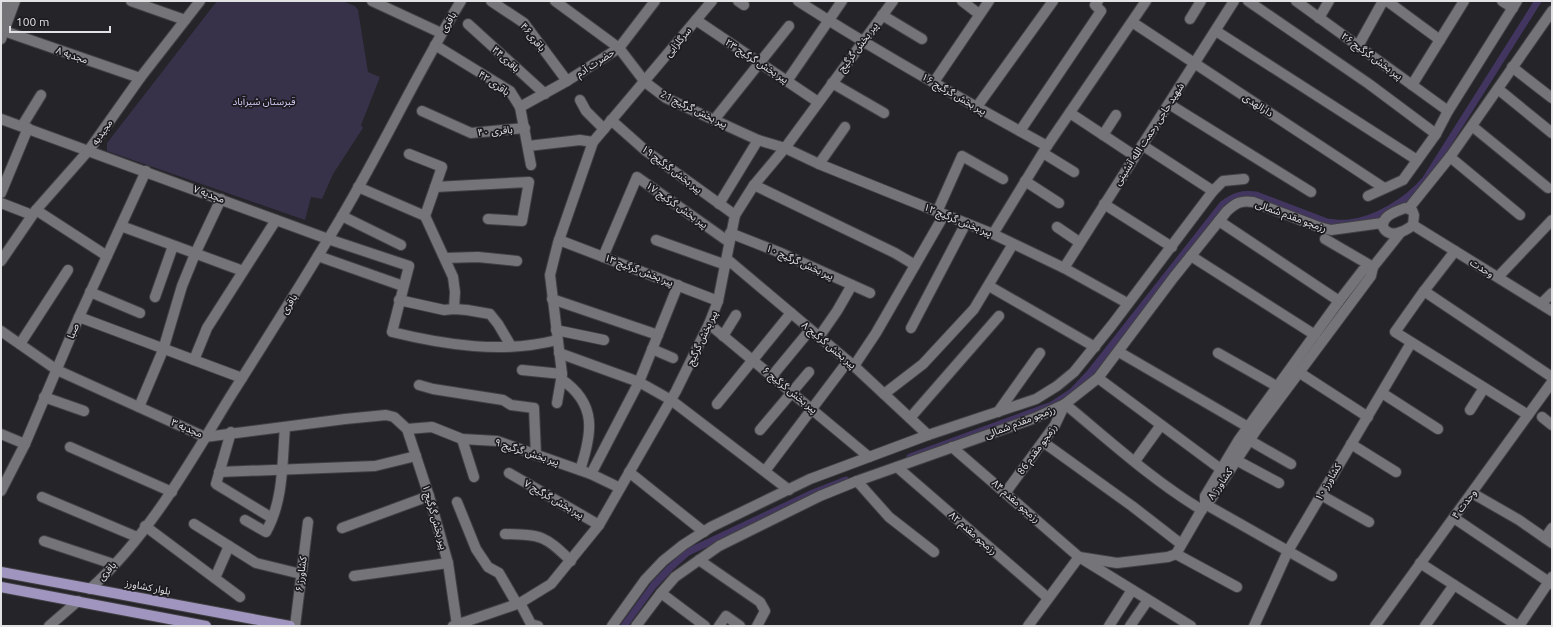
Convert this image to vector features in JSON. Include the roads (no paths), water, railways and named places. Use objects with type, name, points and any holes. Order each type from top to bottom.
[{"type":"main road","name":"بلوار کشاورز","points":[[1,572],[290,626]]},
{"type":"main road","points":[[1,587],[206,626]]},
{"type":"street","points":[[1,17],[12,1]]},
{"type":"street","points":[[2,35],[12,1]]},
{"type":"street","points":[[131,1],[185,20]]},
{"type":"street","name":"مجیدیه","points":[[1,261],[34,213],[89,150],[140,78],[200,1]]},
{"type":"street","points":[[372,1],[441,33]]},
{"type":"street","name":"باقری","points":[[90,589],[137,537],[172,492],[342,216],[441,33],[461,1]]},
{"type":"street","name":"باقری۴۶","points":[[491,1],[524,23],[567,81]]},
{"type":"street","name":"پیر بخش گرگیج 21","points":[[555,1],[619,48],[644,82],[666,98],[758,140],[785,148]]},
{"type":"street","name":"حضرت آدم","points":[[520,107],[567,81],[619,48],[655,1]]},
{"type":"street","name":"سرگلزایی","points":[[593,142],[712,1]]},
{"type":"street","name":"پیر بخش گرگیج ۱۶","points":[[798,1],[862,42],[1020,132],[1074,172]]},
{"type":"street","points":[[787,81],[842,1]]},
{"type":"street","name":"پیر بخش گرگیج","points":[[455,626],[518,604],[551,584],[599,525],[671,400],[709,324],[718,301],[727,262],[730,237],[735,215],[754,185],[785,148],[893,1]]},
{"type":"street","points":[[962,1],[979,14]]},
{"type":"street","points":[[934,82],[989,1]]},
{"type":"street","points":[[976,108],[1053,1]]},
{"type":"street","points":[[1020,132],[1101,11],[1094,5],[1098,1]]},
{"type":"street","points":[[992,234],[1045,150],[1146,1]]},
{"type":"street","points":[[1190,19],[1201,1]]},
{"type":"street","name":"شهید حاجی رحمت الله آنشینی","points":[[1064,268],[1079,242],[1234,1]]},
{"type":"street","points":[[1248,1],[1369,84],[1436,134]]},
{"type":"street","name":"پیر بخش گرگیج ۲۶","points":[[1296,1],[1448,111]]},
{"type":"street","points":[[1319,18],[1329,1]]},
{"type":"street","points":[[1358,46],[1383,1]]},
{"type":"street","points":[[1387,1],[1440,40]]},
{"type":"street","points":[[1412,86],[1464,1]]},
{"type":"street","points":[[1368,196],[1403,180],[1436,134],[1448,111],[1515,4],[1502,1]]},
{"type":"street","points":[[882,15],[922,39]]},
{"type":"street","points":[[1401,232],[1392,234],[1388,233],[1383,227],[1382,223],[1386,217],[1405,208],[1409,208],[1450,157],[1512,67],[1550,17]]},
{"type":"street","name":"پیر بخش گرگیج ۲۳","points":[[696,20],[818,102]]},
{"type":"street","name":"دارالهدی","points":[[1132,22],[1384,188]]},
{"type":"street","name":"باقری۴۴","points":[[468,24],[545,94]]},
{"type":"street","points":[[714,120],[789,26]]},
{"type":"street","points":[[1216,31],[1417,160]]},
{"type":"street","name":"مجدیه ۸","points":[[2,35],[140,78]]},
{"type":"street","name":"باقری ۴۲","points":[[435,45],[510,91],[520,107],[531,165]]},
{"type":"street","points":[[1512,67],[1552,98]]},
{"type":"street","points":[[832,83],[884,113]]},
{"type":"street","points":[[1498,89],[1552,133]]},
{"type":"street","points":[[1,193],[25,127],[41,95]]},
{"type":"street","points":[[580,100],[586,111],[604,130]]},
{"type":"street","points":[[1169,104],[1311,192]]},
{"type":"street","name":"باقری ۴۰","points":[[422,111],[471,133],[525,128]]},
{"type":"street","points":[[1070,113],[1135,156]]},
{"type":"street","points":[[1103,135],[1116,115]]},
{"type":"street","name":"مجدیه ۷","points":[[1,119],[89,150],[328,239],[409,266],[403,286]]},
{"type":"street","name":"پیر بخش گرگیج ۱۹","points":[[611,120],[646,151],[735,215]]},
{"type":"street","points":[[1472,126],[1548,188]]},
{"type":"street","points":[[819,164],[845,127]]},
{"type":"street","points":[[528,146],[580,140],[593,142],[559,240],[550,275],[561,376],[557,403]]},
{"type":"street","points":[[719,204],[758,140]]},
{"type":"street","points":[[1142,145],[1213,191]]},
{"type":"street","name":"پیر بخش گرگیج ۱۲","points":[[785,148],[819,164],[992,234],[1064,268],[1127,303]]},
{"type":"street","points":[[409,154],[442,167],[425,216]]},
{"type":"street","points":[[765,471],[812,408],[851,364],[915,265],[941,213],[962,156],[1003,179]]},
{"type":"street","points":[[1450,157],[1520,216]]},
{"type":"street","name":"صبا","points":[[1,491],[25,444],[78,318],[146,171]]},
{"type":"street","name":"پیر بخش گرگیج ۱۷","points":[[603,257],[637,177],[730,237]]},
{"type":"street","points":[[612,626],[645,580],[663,561],[683,545],[704,532],[810,479],[928,435],[1036,399],[1057,386],[1074,372],[1095,347],[1213,191],[1223,181],[1244,179]]},
{"type":"street","points":[[1025,181],[1059,203]]},
{"type":"street","points":[[435,187],[529,182],[522,221],[488,219]]},
{"type":"street","points":[[754,185],[895,253],[915,265]]},
{"type":"street","points":[[358,187],[425,216],[453,277],[455,292],[454,309]]},
{"type":"street","points":[[139,407],[163,350],[182,286],[195,254],[221,199]]},
{"type":"street","name":"رزمجو مقدم شمالی","points":[[636,626],[660,593],[675,577],[699,560],[740,536],[820,496],[857,481],[1035,418],[1065,404],[1098,378],[1191,256],[1227,211],[1237,202],[1245,201],[1271,208],[1319,228],[1331,230],[1382,223]]},
{"type":"street","points":[[1,204],[34,213],[107,256]]},
{"type":"street","points":[[1104,204],[1172,246]]},
{"type":"street","points":[[1098,378],[1224,472],[1248,427],[1339,301],[1363,270],[1373,267],[1401,232],[1412,225],[1414,215],[1409,208]]},
{"type":"street","points":[[342,216],[401,245]]},
{"type":"street","points":[[194,360],[207,328],[276,220]]},
{"type":"street","points":[[1498,277],[1552,220]]},
{"type":"street","points":[[1219,221],[1339,301]]},
{"type":"street","points":[[911,328],[966,223]]},
{"type":"street","name":"وحدت","points":[[1412,225],[1552,311]]},
{"type":"street","points":[[121,226],[243,271]]},
{"type":"street","points":[[1057,227],[1079,242]]},
{"type":"street","name":"پیر بخش گرگیج ۱۰","points":[[730,237],[870,293]]},
{"type":"street","points":[[1325,238],[1373,267]]},
{"type":"street","name":"پیر بخش گرگیج ۱۳","points":[[559,240],[718,301]]},
{"type":"street","points":[[656,240],[727,262]]},
{"type":"street","points":[[884,394],[923,364],[974,310],[1013,244]]},
{"type":"street","points":[[155,297],[173,246]]},
{"type":"street","points":[[1455,251],[1395,332],[1528,415]]},
{"type":"street","points":[[318,256],[403,286],[392,332],[428,341],[468,346],[535,346],[556,335],[604,340]]},
{"type":"street","points":[[1191,256],[1315,334]]},
{"type":"street","points":[[445,258],[478,257],[516,261]]},
{"type":"street","name":"پیر بخش گرگیج ۸","points":[[727,262],[791,313],[851,364],[928,435]]},
{"type":"street","name":"کشاورز ۸","points":[[1176,554],[1203,507],[1211,500],[1224,472],[1236,460],[1249,440],[1371,276],[1373,267]]},
{"type":"street","points":[[20,344],[68,270]]},
{"type":"street","points":[[591,474],[639,382],[678,285]]},
{"type":"street","points":[[819,337],[837,311],[852,285]]},
{"type":"street","points":[[989,286],[1095,347]]},
{"type":"street","points":[[1424,291],[1552,377]]},
{"type":"street","points":[[90,292],[140,313]]},
{"type":"street","points":[[1541,304],[1552,293]]},
{"type":"street","points":[[552,299],[658,335]]},
{"type":"street","points":[[399,300],[444,310],[454,309],[490,314],[498,324],[511,346]]},
{"type":"street","points":[[717,404],[754,361],[791,313]]},
{"type":"street","points":[[723,336],[736,315]]},
{"type":"street","points":[[910,418],[999,316]]},
{"type":"street","points":[[78,318],[242,378]]},
{"type":"street","name":"پیر بخش گرگیج ۶","points":[[709,324],[812,408],[869,457]]},
{"type":"street","points":[[772,376],[810,330]]},
{"type":"street","name":"مجدیه ۳","points":[[1,331],[57,370],[205,437],[230,432],[386,415],[394,416]]},
{"type":"street","name":"کشاورز ۱۰","points":[[1254,626],[1288,551],[1411,342]]},
{"type":"street","points":[[652,349],[673,358]]},
{"type":"street","points":[[1119,352],[1248,427]]},
{"type":"street","points":[[559,353],[639,382],[671,400],[789,490]]},
{"type":"street","points":[[1218,353],[1278,386]]},
{"type":"street","points":[[998,412],[1040,354]]},
{"type":"street","points":[[522,370],[561,376],[581,398],[587,412],[590,433],[580,470]]},
{"type":"street","points":[[760,430],[808,372]]},
{"type":"street","points":[[1300,373],[1368,417]]},
{"type":"street","name":"وحدت ۴","points":[[1375,626],[1552,382]]},
{"type":"street","points":[[419,384],[433,389],[503,400],[512,405],[534,408],[536,455]]},
{"type":"street","points":[[1470,410],[1484,388]]},
{"type":"street","points":[[1382,393],[1438,429]]},
{"type":"street","points":[[44,397],[84,411]]},
{"type":"street","points":[[1065,404],[1175,494],[1288,551],[1332,576]]},
{"type":"street","name":"رزمجو مقدم 86","points":[[1006,492],[1055,425],[1065,404]]},
{"type":"street","name":"پیر بخش گرگیج ۱","points":[[394,416],[407,429],[429,496],[448,563],[455,626]]},
{"type":"street","points":[[1542,417],[1552,425]]},
{"type":"street","points":[[1135,461],[1162,425]]},
{"type":"street","points":[[245,520],[266,532],[280,494],[285,427]]},
{"type":"street","name":"پیر بخش گرگیج ۹","points":[[407,429],[432,427],[462,439],[497,441],[591,474],[620,488]]},
{"type":"street","points":[[230,432],[216,484],[272,518]]},
{"type":"street","points":[[1,434],[25,444]]},
{"type":"street","points":[[462,439],[474,477]]},
{"type":"street","points":[[1249,440],[1291,464]]},
{"type":"street","points":[[1043,442],[1132,506],[1181,544]]},
{"type":"street","points":[[1351,444],[1396,472]]},
{"type":"street","points":[[70,447],[172,492]]},
{"type":"street","name":"رزمجو مقدم ۸۴","points":[[952,447],[1079,556],[1191,626]]},
{"type":"street","points":[[219,472],[375,466],[416,456]]},
{"type":"street","points":[[1236,460],[1279,483]]},
{"type":"street","name":"رزمجو مقدم ۸۲","points":[[898,467],[1048,598]]},
{"type":"street","name":"پیر بخش گرگیج ۷","points":[[509,472],[599,525]]},
{"type":"street","points":[[629,472],[704,532]]},
{"type":"street","points":[[857,481],[889,517],[934,552]]},
{"type":"street","points":[[1472,493],[1519,520],[1549,540],[1552,528]]},
{"type":"street","points":[[1321,495],[1369,522]]},
{"type":"street","points":[[342,528],[429,496]]},
{"type":"street","points":[[42,497],[137,537]]},
{"type":"street","points":[[457,502],[476,549],[488,567],[499,573],[531,624],[538,626]]},
{"type":"street","points":[[1420,563],[1519,626],[1551,581],[1454,518]]},
{"type":"street","name":"کشاورز ۶","points":[[295,626],[308,522]]},
{"type":"street","points":[[194,524],[256,563],[301,574]]},
{"type":"street","points":[[145,526],[240,597]]},
{"type":"street","points":[[505,534],[536,536],[547,539],[571,561]]},
{"type":"street","points":[[44,541],[113,564]]},
{"type":"street","points":[[214,578],[229,546]]},
{"type":"street","points":[[1028,626],[1079,556],[1117,562],[1168,557],[1176,554],[1237,587]]},
{"type":"street","points":[[699,560],[760,602],[765,611],[757,626]]},
{"type":"street","points":[[354,576],[448,563]]},
{"type":"street","points":[[1425,626],[1454,585]]},
{"type":"street","points":[[1109,626],[1132,590]]},
{"type":"street","points":[[660,593],[705,626]]},
{"type":"street","points":[[1130,626],[1148,600]]},
{"type":"street","points":[[56,624],[78,601]]},
{"type":"street","points":[[719,626],[726,616],[740,626]]},
{"type":"waterway","points":[[910,457],[1052,405],[1072,392],[1090,373],[1223,204],[1231,199],[1246,194],[1256,195],[1327,222],[1341,223],[1349,223],[1370,218],[1400,202],[1418,188],[1425,180],[1538,1]]},
{"type":"waterway","points":[[624,626],[653,586],[688,552],[813,493],[846,480]]},
{"type":"park label","name":"قبرستان شیرآباد","points":[[264,101]]}]
